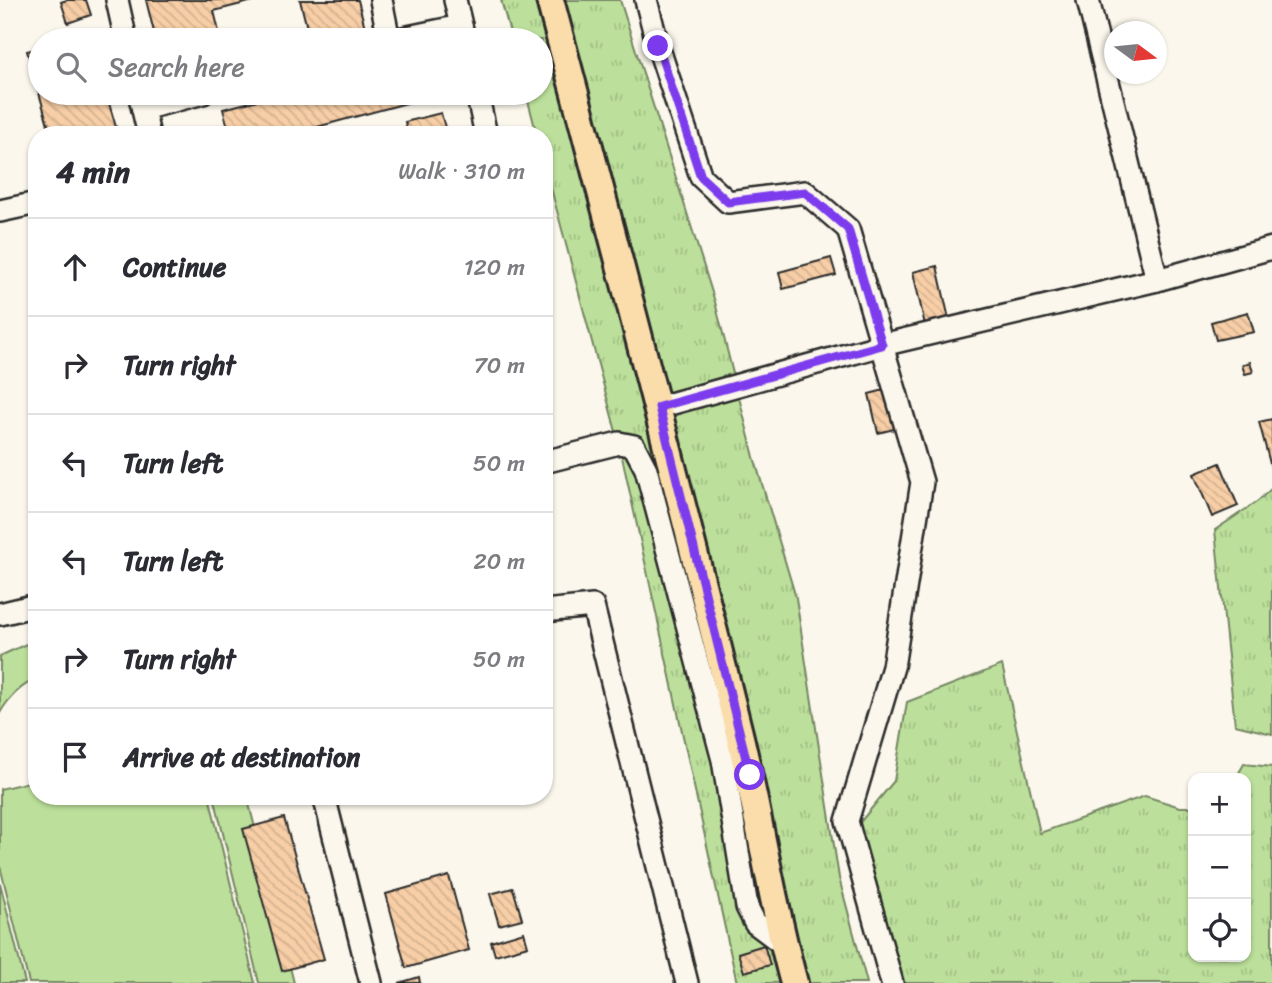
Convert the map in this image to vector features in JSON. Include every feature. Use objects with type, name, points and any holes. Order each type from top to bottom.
[{"type":"main road","points":[[550,0],[659,407],[750,775],[783,944],[794,983]]},
{"type":"lane","points":[[117,0],[124,28]]},
{"type":"lane","points":[[381,0],[388,28]]},
{"type":"lane","points":[[455,0],[462,28]]},
{"type":"lane","points":[[646,0],[701,177],[728,202],[805,192],[848,229],[922,482],[893,667],[848,821],[892,983]]},
{"type":"lane","points":[[1088,0],[1157,280]]},
{"type":"lane","points":[[142,105],[147,126]]},
{"type":"lane","points":[[480,105],[484,126]]},
{"type":"lane","points":[[0,211],[28,205]]},
{"type":"lane","points":[[659,407],[882,345],[1157,280],[1272,248]]},
{"type":"lane","points":[[553,460],[619,443],[634,446],[646,469],[723,760],[747,907],[755,923],[783,944]]},
{"type":"lane","points":[[553,610],[593,606],[687,983]]},
{"type":"lane","points":[[0,614],[28,607]]},
{"type":"lane","points":[[326,805],[371,983]]},
{"type":"green space","points":[[501,0],[620,0],[715,302],[754,457],[796,598],[839,878],[867,983],[737,983],[619,443],[553,196],[553,126],[535,126],[529,105],[553,105],[553,28],[509,28]]},
{"type":"green space","points":[[1272,488],[1272,734],[1235,725],[1215,530],[1258,501]]},
{"type":"green space","points":[[28,643],[28,683],[7,702],[0,713],[0,656]]},
{"type":"green space","points":[[1002,665],[1040,833],[1145,796],[1188,807],[1188,962],[1251,962],[1251,773],[1239,773],[1244,764],[1272,767],[1272,983],[896,983],[857,826],[894,781],[907,702]]},
{"type":"green space","points":[[28,782],[28,805],[211,805],[255,983],[29,983],[0,866],[0,789]]},
{"type":"green space","points":[[216,805],[249,805],[294,983],[259,983]]},
{"type":"green space","points":[[0,883],[25,983],[0,983]]},
{"type":"building","points":[[86,0],[91,15],[68,23],[61,2]]},
{"type":"building","points":[[146,0],[257,0],[214,11],[218,28],[153,28]]},
{"type":"building","points":[[300,0],[358,0],[365,28],[307,28]]},
{"type":"building","points":[[42,105],[110,105],[116,126],[48,126]]},
{"type":"building","points":[[238,105],[399,105],[321,126],[228,126],[223,109]]},
{"type":"building","points":[[441,113],[445,126],[406,126],[405,122]]},
{"type":"building","points":[[831,258],[836,275],[783,289],[779,272]]},
{"type":"building","points":[[937,266],[949,319],[925,325],[913,272]]},
{"type":"building","points":[[1248,312],[1254,332],[1216,340],[1211,322]]},
{"type":"building","points":[[1250,362],[1253,372],[1245,374],[1242,365]]},
{"type":"building","points":[[892,388],[902,427],[878,433],[869,394]]},
{"type":"building","points":[[1272,419],[1272,471],[1259,422]]},
{"type":"building","points":[[1220,463],[1238,506],[1212,517],[1194,474]]},
{"type":"building","points":[[284,818],[324,959],[282,971],[243,829]]},
{"type":"building","points":[[449,876],[469,950],[406,968],[386,894]]},
{"type":"building","points":[[513,888],[522,919],[499,925],[490,894]]},
{"type":"building","points":[[524,932],[528,946],[495,955],[491,942]]},
{"type":"building","points":[[764,945],[770,965],[744,972],[738,953]]},
{"type":"building","points":[[419,977],[420,983],[399,983]]},
{"type":"route","points":[[658,46],[701,177],[728,202],[805,192],[848,229],[882,345],[659,407],[750,775]]}]
